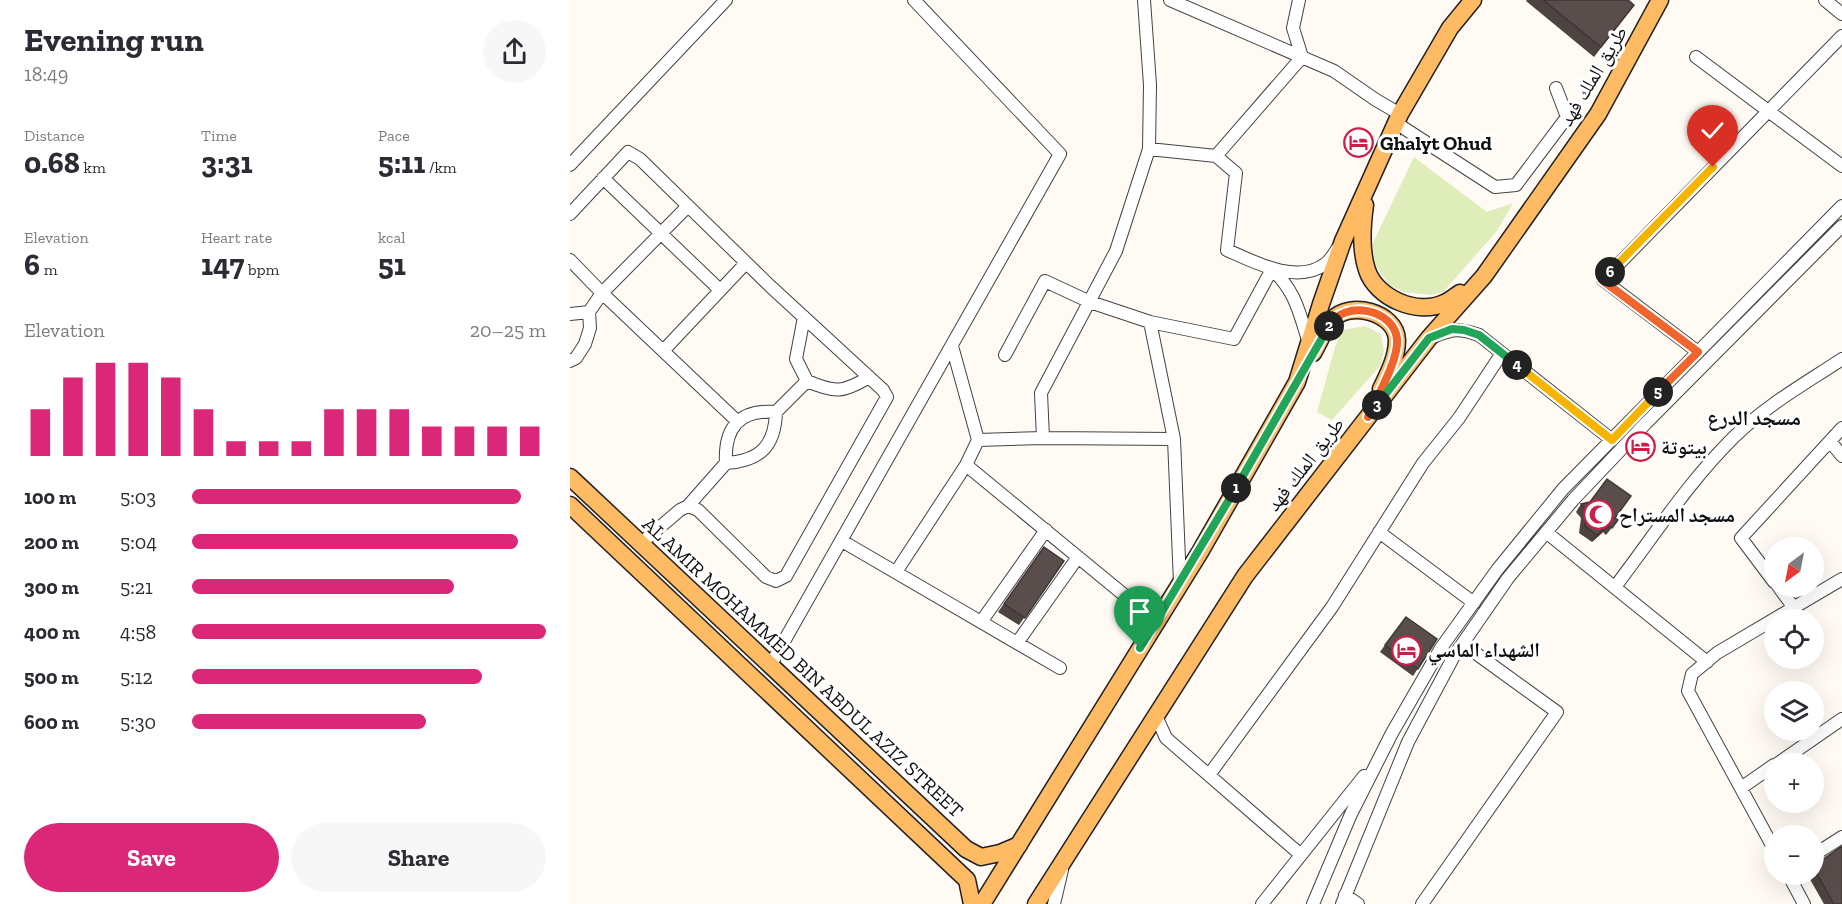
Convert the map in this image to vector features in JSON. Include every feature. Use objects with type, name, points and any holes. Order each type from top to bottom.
[{"type":"main road","name":"طريق الملك فهد","points":[[982,904],[1180,583],[1297,382],[1344,241],[1398,118],[1450,28],[1473,0]]},
{"type":"main road","name":"طريق الملك فهد","points":[[1036,904],[1245,576],[1429,338],[1484,276],[1598,114],[1646,29],[1658,0]]},
{"type":"main road","points":[[1366,189],[1362,252],[1368,273],[1381,291],[1398,302],[1414,308],[1443,304],[1484,276]]},
{"type":"main road","points":[[1297,382],[1333,319],[1352,309],[1378,313],[1393,329],[1397,339],[1393,364],[1368,417]]},
{"type":"main road","name":"AL AMIR MOHAMMED BIN ABDUL AZIZ STREET","points":[[570,477],[966,849],[981,857],[1000,853],[1019,845]]},
{"type":"main road","name":"AL AMIR MOHAMMED BIN ABDUL AZIZ STREET","points":[[570,505],[967,880],[972,904]]},
{"type":"street","points":[[570,165],[726,0]]},
{"type":"street","points":[[770,666],[1060,154],[914,0]]},
{"type":"street","points":[[1043,438],[1041,393],[1116,251],[1149,149],[1149,85],[1144,0]]},
{"type":"street","points":[[1170,0],[1334,71],[1495,187],[1516,184],[1567,117],[1556,88]]},
{"type":"street","points":[[1299,0],[1293,28],[1302,57]]},
{"type":"street","points":[[1825,0],[1842,14]]},
{"type":"street","points":[[1698,352],[1602,280],[1842,36]]},
{"type":"street","points":[[1216,156],[1302,57]]},
{"type":"street","points":[[1696,57],[1842,166]]},
{"type":"street","points":[[1149,149],[1216,156],[1236,173],[1227,250],[1272,269],[1302,273],[1325,264],[1344,241]]},
{"type":"street","points":[[570,214],[628,152],[640,159],[887,397],[786,576],[776,581],[766,577],[698,510],[688,506]]},
{"type":"street","points":[[603,178],[720,290]]},
{"type":"street","points":[[570,361],[576,357],[585,344],[590,328],[589,312],[602,293],[688,206]]},
{"type":"street","points":[[1313,904],[1351,814],[1380,756],[1441,648],[1497,570],[1563,489],[1842,206]]},
{"type":"street","points":[[1358,904],[1344,900],[1408,742],[1454,656],[1508,578],[1573,500],[1646,423],[1842,226]]},
{"type":"street","points":[[570,260],[738,422]]},
{"type":"street","points":[[663,351],[746,263]]},
{"type":"street","points":[[1005,355],[1045,281],[1090,302],[1150,322],[1234,339],[1272,269]]},
{"type":"street","points":[[1272,269],[1286,282],[1309,343]]},
{"type":"street","points":[[570,314],[589,312]]},
{"type":"street","points":[[804,317],[796,359],[807,381],[827,390],[849,389],[869,378]]},
{"type":"street","points":[[1150,322],[1174,439],[1180,583]]},
{"type":"street","points":[[1429,338],[1452,329],[1479,335],[1612,440]]},
{"type":"street","points":[[896,572],[966,465],[978,440],[952,346]]},
{"type":"street","points":[[1209,775],[1332,607],[1423,463],[1459,418],[1502,353]]},
{"type":"street","points":[[1615,587],[1703,470],[1735,435],[1769,408],[1842,359]]},
{"type":"street","points":[[726,463],[743,462],[758,456],[769,444],[776,429],[776,412],[807,381]]},
{"type":"street","points":[[640,544],[680,510],[688,506],[726,463],[725,446],[731,429],[743,417],[760,411],[776,412]]},
{"type":"street","points":[[1764,569],[1741,538],[1842,428]]},
{"type":"street","points":[[978,440],[1174,439]]},
{"type":"street","points":[[1830,441],[1842,456]]},
{"type":"street","points":[[966,465],[1129,599]]},
{"type":"street","points":[[981,621],[1046,530]]},
{"type":"street","points":[[1379,532],[1474,603]]},
{"type":"street","points":[[1546,532],[1707,662]]},
{"type":"street","points":[[842,541],[1060,668]]},
{"type":"street","points":[[1017,643],[1078,557]]},
{"type":"street","points":[[1764,831],[1688,691],[1692,674],[1717,653],[1842,579]]},
{"type":"street","points":[[1786,597],[1794,608]]},
{"type":"street","points":[[1422,904],[1557,712],[1463,644]]},
{"type":"street","points":[[1156,716],[1166,738],[1301,855]]},
{"type":"street","points":[[1792,753],[1842,719]]},
{"type":"street","points":[[1262,904],[1380,756]]},
{"type":"street","points":[[1741,788],[1764,772]]},
{"type":"street","points":[[1824,849],[1842,837]]},
{"type":"street","points":[[1054,904],[1064,860]]},
{"type":"street","points":[[1794,885],[1804,904]]},
{"type":"green space","points":[[1414,157],[1487,212],[1513,203],[1497,231],[1443,292],[1432,295],[1403,292],[1388,284],[1375,264],[1372,245]]},
{"type":"green space","points":[[1365,326],[1381,334],[1384,351],[1380,366],[1332,420],[1317,412],[1335,347],[1342,330]]},
{"type":"building","points":[[1543,0],[1628,0],[1634,5],[1601,47]]},
{"type":"building","name":"مسجد المستراح","points":[[1607,479],[1631,496],[1615,518],[1618,520],[1612,528],[1608,525],[1597,535],[1585,526],[1586,510],[1581,504],[1590,502]]},
{"type":"building","points":[[1044,547],[1064,561],[1025,618],[1004,604]]},
{"type":"building","name":"الشهداء الماسي","points":[[1406,617],[1437,639],[1418,669],[1385,645]]},
{"type":"building","points":[[1842,846],[1842,904],[1834,904],[1823,885],[1824,859]]},
{"type":"place","name":"Ghalyt Ohud","points":[[1359,143]]},
{"type":"place","name":"بيتوتة","points":[[1640,447]]},
{"type":"place","name":"مسجد المستراح","points":[[1598,515]]},
{"type":"place","name":"الشهداء الماسي","points":[[1407,650]]},
{"type":"district","name":"مسجد الدرع","points":[[1754,417]]},
{"type":"route","points":[[1140,648],[1200,552],[1333,319],[1352,309],[1378,313],[1393,329],[1397,339],[1393,364],[1368,417],[1429,338],[1452,329],[1464,330],[1479,335],[1612,440],[1698,352],[1602,280],[1713,167]]}]
